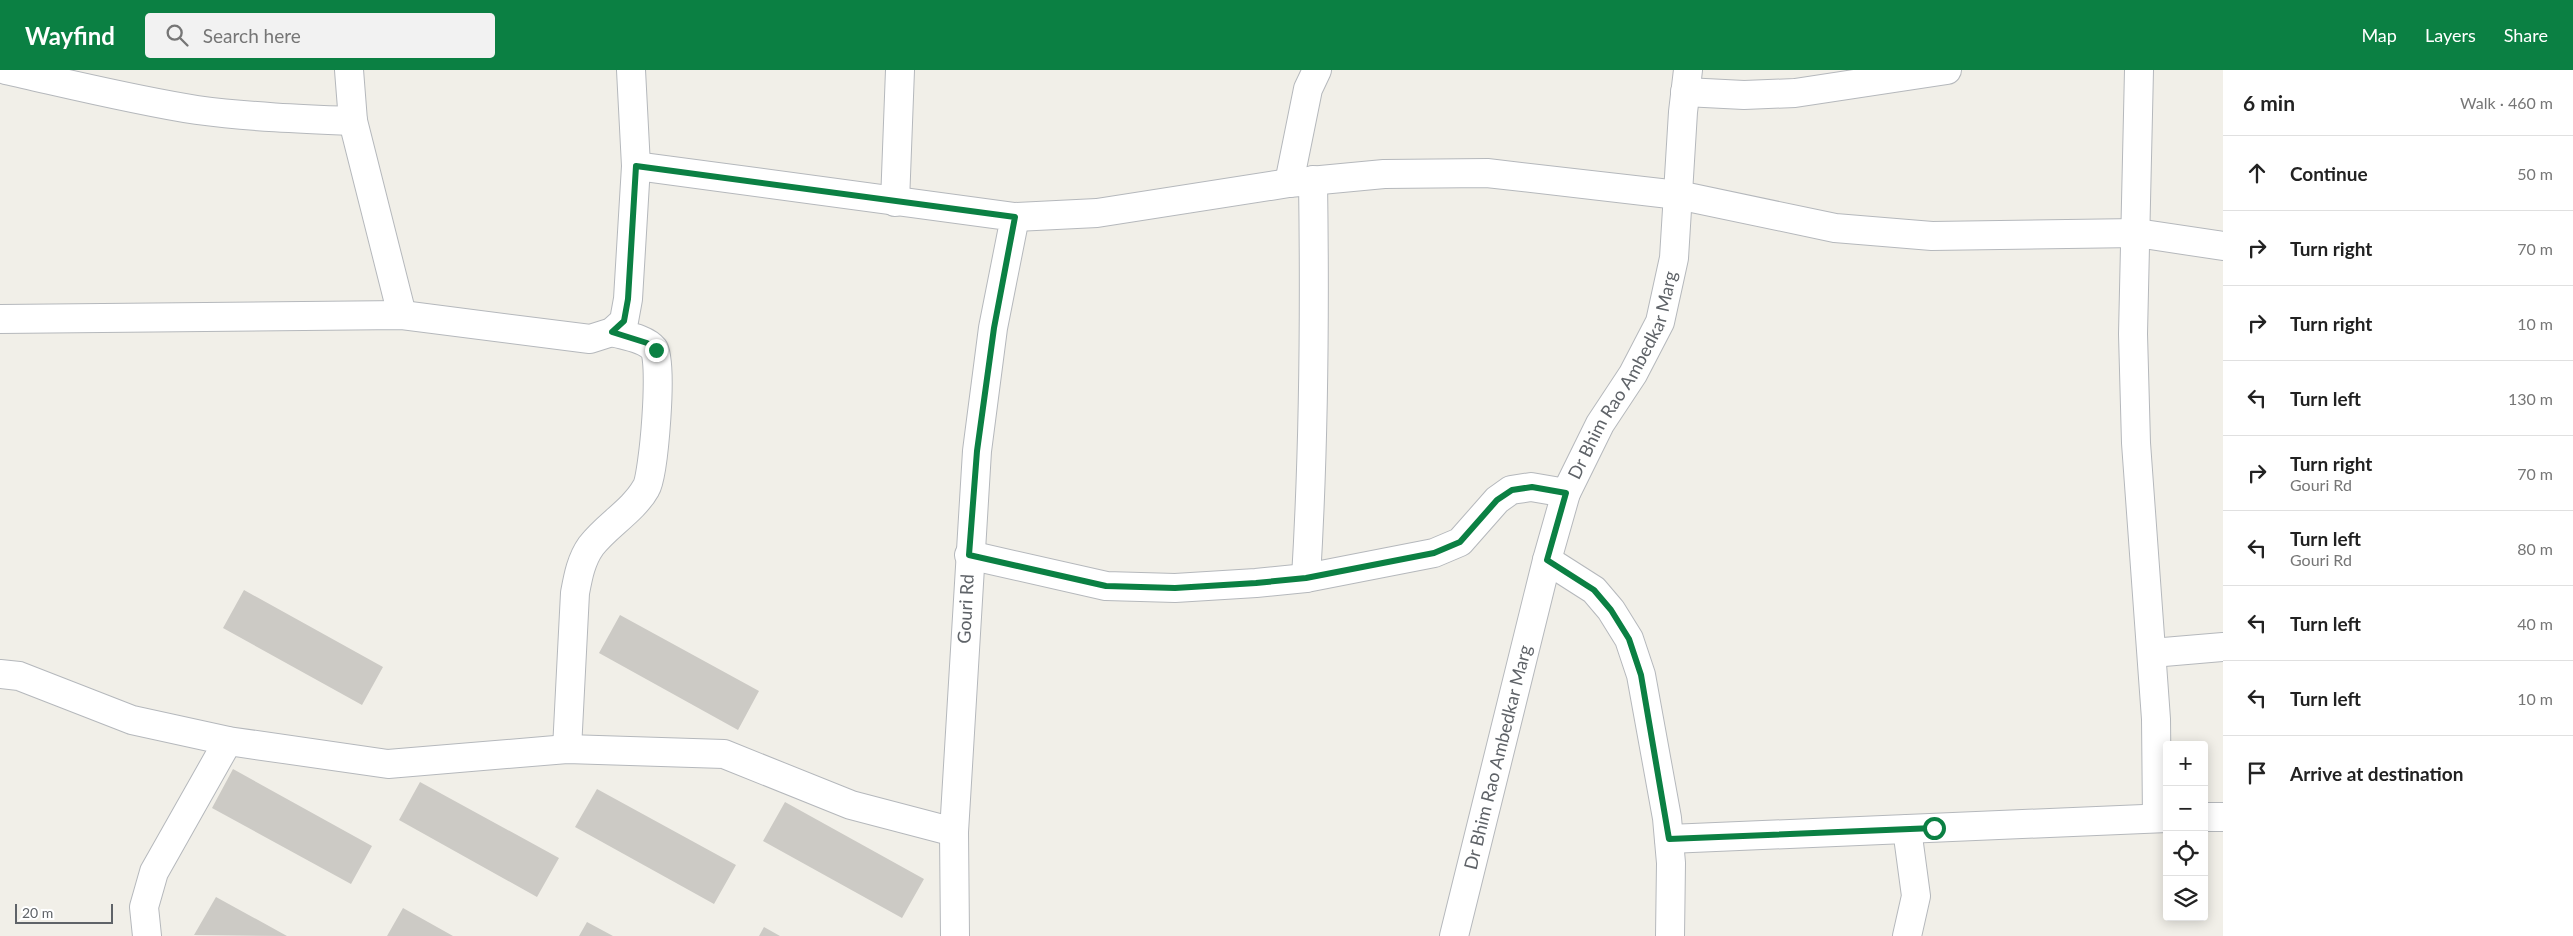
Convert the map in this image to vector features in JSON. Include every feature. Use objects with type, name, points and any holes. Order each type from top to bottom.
[{"type":"street","points":[[6,70],[197,110],[263,117],[353,121]]},
{"type":"street","points":[[349,70],[353,121],[402,315]]},
{"type":"street","points":[[0,319],[402,315],[590,339],[612,332],[624,321],[628,299],[636,166],[631,70]]},
{"type":"street","points":[[895,202],[900,70]]},
{"type":"street","points":[[1306,578],[1313,467],[1315,341],[1301,182],[1308,89],[1317,70]]},
{"type":"street","points":[[1686,81],[1744,95],[1795,93],[1947,70]]},
{"type":"street","points":[[1669,839],[2162,818],[2136,443],[2133,334],[2137,233],[2139,70]]},
{"type":"street","name":"Dr Bhim Rao Ambedkar Marg","points":[[1454,936],[1547,560],[1566,493],[1600,424],[1633,374],[1660,322],[1674,258],[1686,81]]},
{"type":"street","points":[[636,166],[1015,217],[1097,213],[1301,182],[1384,174],[1487,173],[1678,196],[1835,228],[1922,235],[2137,233],[2223,246]]},
{"type":"street","name":"Gouri Rd","points":[[955,936],[954,832],[969,555],[977,451],[991,347],[1015,217]]},
{"type":"street","points":[[567,749],[575,593],[579,570],[591,546],[640,498],[648,486],[652,470],[659,363],[656,350],[647,343],[612,332]]},
{"type":"street","points":[[969,555],[1106,586],[1175,588],[1306,578],[1434,553],[1451,546],[1460,542],[1497,500],[1512,490],[1532,487],[1566,493]]},
{"type":"street","points":[[1547,560],[1594,590],[1611,610],[1629,639],[1641,675],[1669,839],[1670,936]]},
{"type":"street","points":[[2152,653],[2223,647]]},
{"type":"street","points":[[0,674],[19,676],[132,720],[228,741],[388,764],[567,749],[724,754],[851,805],[954,832]]},
{"type":"street","points":[[148,936],[144,907],[154,872],[228,741]]},
{"type":"street","points":[[2208,818],[2223,817]]},
{"type":"street","points":[[1907,829],[1916,896],[1907,936]]},
{"type":"building","points":[[244,590],[383,667],[362,705],[223,628]]},
{"type":"building","points":[[620,615],[759,691],[738,730],[599,653]]},
{"type":"building","points":[[233,769],[372,846],[351,884],[212,808]]},
{"type":"building","points":[[420,782],[559,858],[537,897],[399,820]]},
{"type":"building","points":[[597,789],[736,865],[714,904],[575,827]]},
{"type":"building","points":[[785,802],[924,879],[902,918],[763,841]]},
{"type":"building","points":[[216,897],[287,936],[194,935]]},
{"type":"building","points":[[403,908],[453,936],[387,936]]},
{"type":"building","points":[[587,922],[613,936],[579,936]]},
{"type":"building","points":[[764,927],[780,936],[759,936]]},
{"type":"route","points":[[656,350],[647,343],[612,332],[624,321],[628,299],[636,166],[1015,217],[994,328],[977,451],[969,555],[1106,586],[1175,588],[1306,578],[1434,553],[1460,542],[1497,500],[1512,490],[1532,487],[1566,493],[1547,560],[1594,590],[1611,610],[1629,639],[1641,675],[1667,818],[1669,839],[1934,828]]}]
